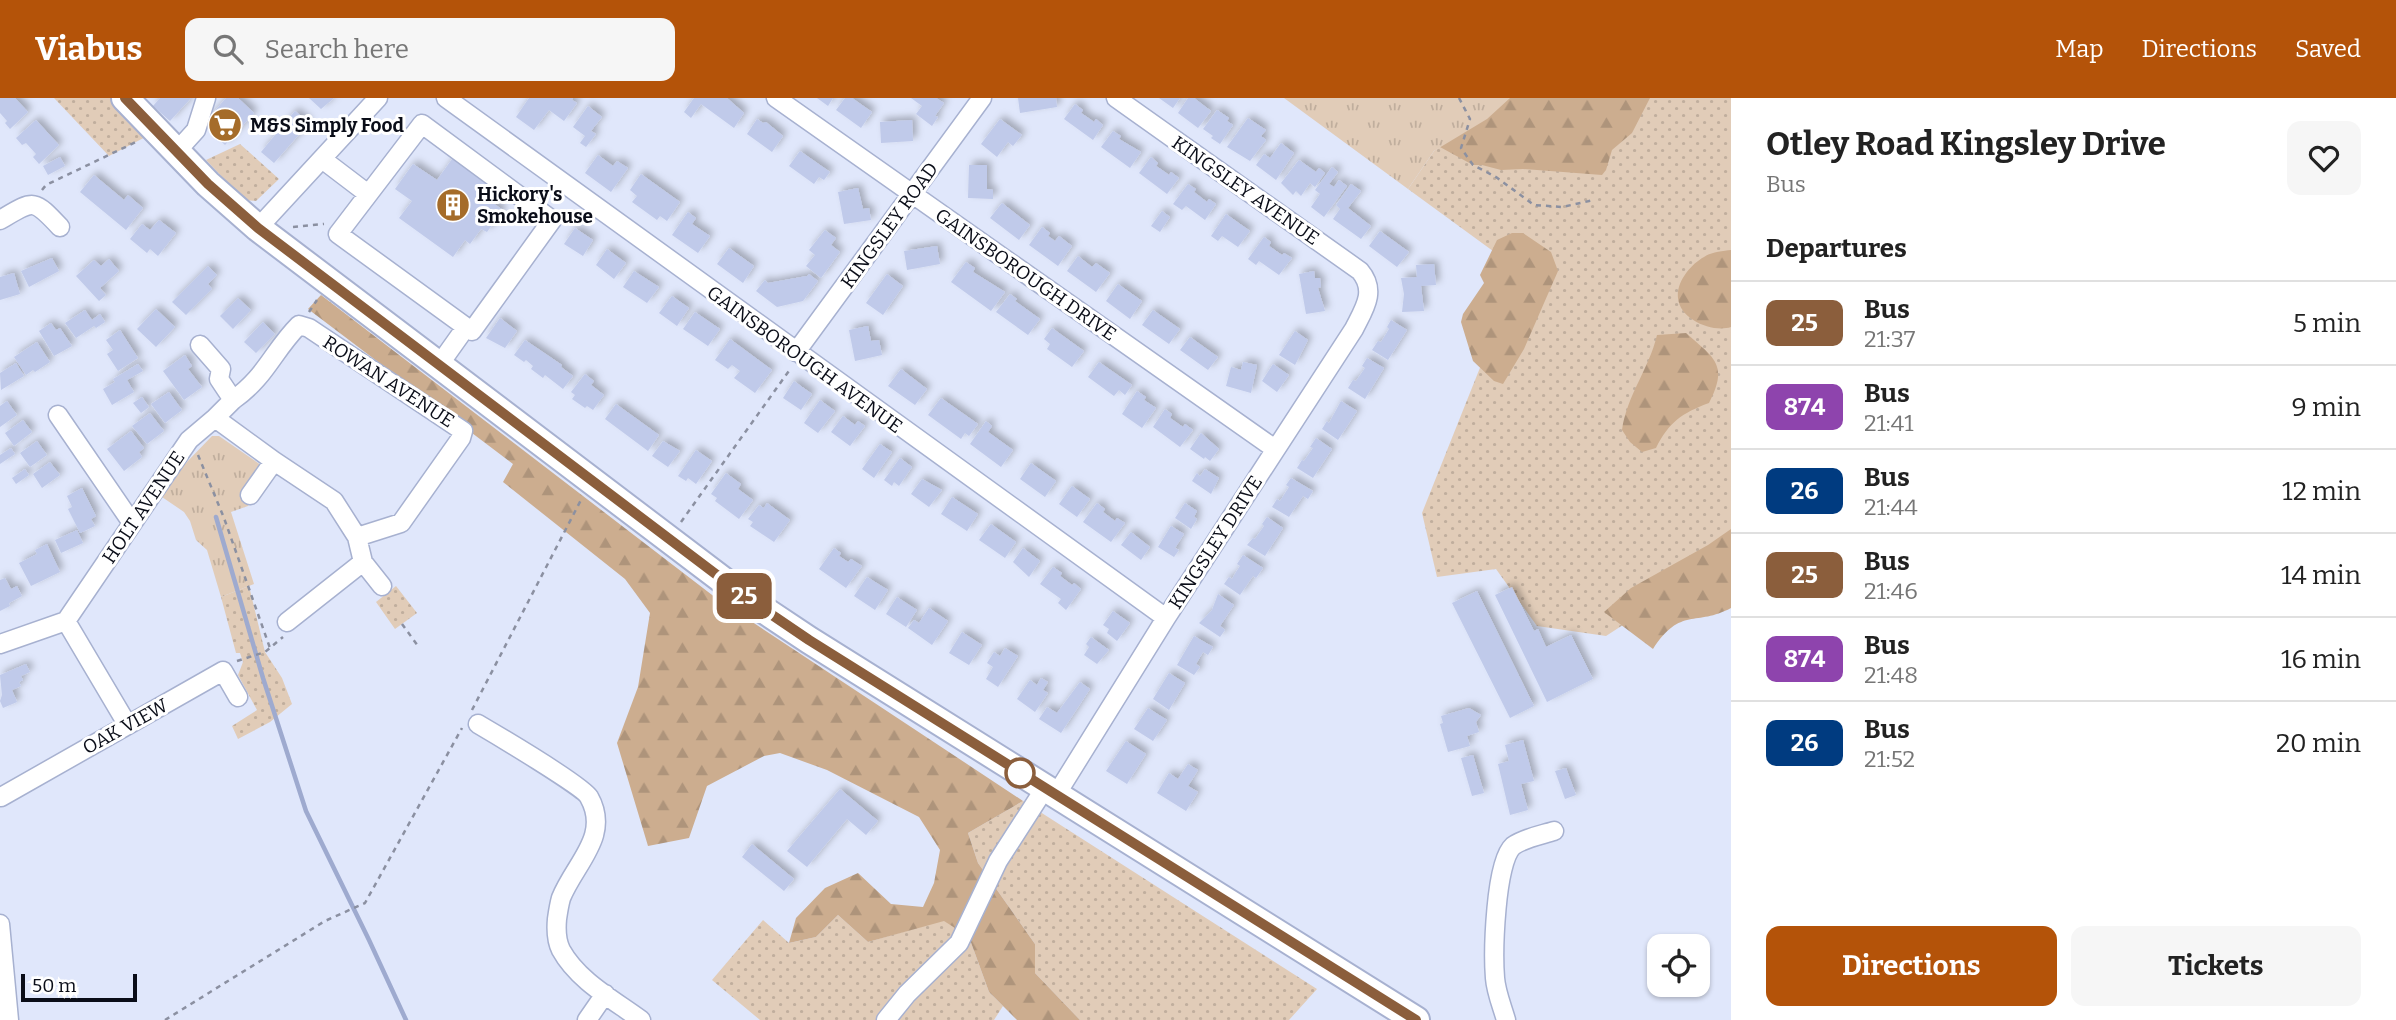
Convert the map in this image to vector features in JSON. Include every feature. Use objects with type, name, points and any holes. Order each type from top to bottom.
[{"type":"highway","points":[[131,100],[208,184],[258,228],[750,600],[1050,792],[1416,1020]]},
{"type":"street","points":[[177,151],[197,130],[206,98]]},
{"type":"street","points":[[258,228],[378,98]]},
{"type":"street","name":"GAINSBOROUGH AVENUE","points":[[446,98],[1166,618]]},
{"type":"street","name":"GAINSBOROUGH DRIVE","points":[[776,98],[1275,449]]},
{"type":"street","name":"KINGSLEY ROAD","points":[[798,354],[982,98]]},
{"type":"street","name":"KINGSLEY AVENUE","points":[[1116,98],[1360,271],[1367,279],[1369,289]]},
{"type":"street","points":[[422,124],[552,220],[472,331],[338,233],[340,230],[422,124]]},
{"type":"street","points":[[322,159],[368,194]]},
{"type":"street","points":[[0,220],[32,204],[41,207],[61,227]]},
{"type":"street","name":"KINGSLEY DRIVE","points":[[886,1020],[959,943],[998,861],[1050,792],[1166,618],[1354,328],[1367,302],[1369,289]]},
{"type":"street","points":[[200,345],[221,369],[219,379],[233,400],[249,389],[264,373],[299,325]]},
{"type":"street","name":"ROWAN AVENUE","points":[[299,325],[309,328],[463,431],[461,438],[401,523],[357,537]]},
{"type":"street","points":[[439,365],[466,327]]},
{"type":"street","name":"HOLT AVENUE","points":[[66,621],[189,440],[233,400]]},
{"type":"street","points":[[58,415],[132,523]]},
{"type":"street","points":[[215,418],[334,501],[357,537],[363,562],[382,586]]},
{"type":"street","points":[[250,495],[274,461]]},
{"type":"street","points":[[288,622],[363,562]]},
{"type":"street","points":[[0,644],[66,621],[127,724]]},
{"type":"street","name":"OAK VIEW","points":[[2,802],[127,724],[223,671],[238,697]]},
{"type":"street","points":[[472,718],[588,794],[598,818],[594,839],[560,901],[555,932],[562,950],[576,969],[641,1020]]},
{"type":"street","points":[[1506,1020],[1495,978],[1500,876],[1507,853],[1514,845],[1554,831]]},
{"type":"street","points":[[0,924],[9,1020]]},
{"type":"street","points":[[587,1020],[605,994]]},
{"type":"path","points":[[1460,98],[1470,118],[1461,148],[1473,165],[1496,177],[1534,205],[1563,206],[1594,200]]},
{"type":"path","points":[[32,204],[47,185],[157,131]]},
{"type":"path","points":[[258,228],[324,224],[340,230]]},
{"type":"path","points":[[299,325],[328,282]]},
{"type":"path","points":[[668,539],[798,354]]},
{"type":"path","points":[[189,440],[206,472],[270,648]]},
{"type":"path","points":[[165,1020],[259,964],[308,930],[365,903],[472,718],[593,481]]},
{"type":"path","points":[[402,624],[418,646]]},
{"type":"path","points":[[241,659],[265,652]]},
{"type":"green space","points":[[54,98],[125,98],[157,131],[109,156]]},
{"type":"green space","points":[[1284,98],[1510,98],[1487,119],[1434,151],[1408,189]]},
{"type":"green space","points":[[1416,98],[1650,98],[1632,133],[1612,150],[1602,175],[1501,170],[1473,165],[1440,147]]},
{"type":"green space","points":[[1510,98],[1731,98],[1731,555],[1606,636],[1537,626],[1496,569],[1437,577],[1422,513],[1519,270],[1408,189],[1434,151]]},
{"type":"green space","points":[[240,144],[279,179],[256,201],[244,200],[206,160]]},
{"type":"green space","points":[[1512,233],[1523,233],[1551,252],[1558,271],[1524,349],[1503,384],[1494,381],[1473,361],[1461,322],[1463,314],[1484,283],[1480,275],[1497,240]]},
{"type":"green space","points":[[1731,250],[1731,327],[1715,328],[1698,323],[1680,306],[1679,286],[1685,274],[1699,260],[1710,254]]},
{"type":"green space","points":[[321,295],[716,598],[1023,801],[968,833],[978,863],[1035,944],[1035,973],[1080,1020],[1017,1020],[989,992],[969,937],[944,921],[868,942],[838,915],[816,937],[789,943],[796,918],[825,888],[858,873],[891,904],[923,907],[934,883],[940,850],[919,817],[827,770],[780,753],[764,756],[707,786],[689,838],[648,846],[617,743],[638,687],[650,613],[625,579],[503,482],[513,464],[308,309]]},
{"type":"green space","points":[[1686,333],[1716,363],[1718,379],[1715,390],[1709,403],[1677,420],[1666,431],[1656,448],[1642,452],[1630,442],[1622,430],[1628,405],[1657,335]]},
{"type":"green space","points":[[212,436],[219,436],[271,472],[248,506],[231,512],[254,584],[221,597],[207,550],[196,540],[190,521],[184,512],[162,497],[184,465]]},
{"type":"green space","points":[[1731,529],[1731,608],[1681,622],[1672,627],[1653,649],[1604,612],[1631,588]]},
{"type":"green space","points":[[249,586],[265,652],[282,678],[292,704],[270,722],[238,739],[232,726],[257,710],[238,675],[243,662],[240,653],[236,653],[221,597]]},
{"type":"green space","points":[[396,586],[417,613],[395,629],[376,602]]},
{"type":"green space","points":[[1023,801],[1317,989],[1289,1020],[1080,1020],[1035,973],[1035,944],[978,863],[968,833]]},
{"type":"green space","points":[[838,915],[868,942],[944,920],[969,937],[989,992],[1003,1006],[994,1020],[760,1020],[712,980],[763,920],[789,943],[816,937]]},
{"type":"building","points":[[0,98],[15,98],[28,112],[10,129],[0,113]]},
{"type":"building","points":[[160,98],[191,98],[170,121],[153,106]]},
{"type":"building","name":"M&S Simply Food","points":[[226,98],[238,98],[254,113],[225,145],[208,129],[207,120]]},
{"type":"building","points":[[309,98],[334,98],[321,109]]},
{"type":"building","points":[[529,98],[573,98],[577,103],[564,121],[549,110],[534,130],[516,117]]},
{"type":"building","points":[[694,98],[727,98],[744,113],[734,128],[701,104],[691,118],[684,112]]},
{"type":"building","points":[[817,98],[833,98],[828,106]]},
{"type":"building","points":[[845,98],[852,98],[872,112],[861,128],[836,110]]},
{"type":"building","points":[[911,98],[936,98],[944,103],[932,126],[916,114],[922,106]]},
{"type":"building","points":[[1018,98],[1056,98],[1057,107],[1020,113]]},
{"type":"building","points":[[1159,98],[1180,98],[1173,108]]},
{"type":"building","points":[[1188,98],[1194,98],[1211,111],[1198,128],[1178,113]]},
{"type":"building","points":[[1075,104],[1083,110],[1081,113],[1103,125],[1093,140],[1064,119]]},
{"type":"building","points":[[588,106],[602,117],[591,131],[596,134],[586,147],[580,143],[585,136],[573,127]]},
{"type":"building","points":[[1217,110],[1229,118],[1227,121],[1233,125],[1220,144],[1203,129]]},
{"type":"building","points":[[295,111],[309,123],[274,163],[261,152]]},
{"type":"building","points":[[1248,118],[1266,130],[1261,136],[1266,140],[1250,161],[1227,147]]},
{"type":"building","points":[[757,119],[766,122],[783,136],[772,152],[747,134]]},
{"type":"building","points":[[1000,119],[1022,135],[1013,146],[1008,142],[997,157],[981,144]]},
{"type":"building","points":[[36,120],[59,145],[39,164],[33,157],[36,154],[26,143],[22,145],[16,138]]},
{"type":"building","points":[[912,120],[913,141],[881,143],[880,122]]},
{"type":"building","points":[[1113,131],[1121,136],[1119,139],[1141,152],[1130,168],[1101,147]]},
{"type":"building","points":[[1281,143],[1294,153],[1276,180],[1256,165],[1264,154],[1270,158]]},
{"type":"building","points":[[800,151],[830,172],[824,180],[819,177],[814,184],[789,166]]},
{"type":"building","name":"Hickory's Smokehouse","points":[[455,155],[497,185],[487,199],[503,210],[487,232],[481,229],[470,244],[465,240],[453,257],[399,218],[412,201],[395,189],[413,164],[437,180]]},
{"type":"building","points":[[598,155],[613,166],[617,161],[628,168],[611,192],[585,173]]},
{"type":"building","points":[[60,157],[65,166],[48,175],[43,166]]},
{"type":"building","points":[[1151,157],[1158,163],[1156,166],[1179,178],[1167,194],[1139,173]]},
{"type":"building","points":[[1299,160],[1316,172],[1319,168],[1325,173],[1315,187],[1310,183],[1301,196],[1296,191],[1293,195],[1281,183]]},
{"type":"building","points":[[969,165],[987,165],[987,189],[993,190],[993,199],[968,198]]},
{"type":"building","points":[[1332,167],[1338,172],[1329,184],[1334,187],[1339,180],[1347,186],[1324,217],[1311,207],[1320,194],[1315,190]]},
{"type":"building","points":[[641,174],[680,202],[667,221],[660,216],[657,220],[632,202],[637,196],[630,190]]},
{"type":"building","points":[[94,175],[124,200],[128,195],[143,208],[126,230],[80,192]]},
{"type":"building","points":[[1188,184],[1207,202],[1209,199],[1216,204],[1205,220],[1186,206],[1182,210],[1173,204]]},
{"type":"building","points":[[1351,184],[1361,191],[1348,208],[1371,226],[1361,239],[1333,219],[1340,209],[1336,205]]},
{"type":"building","points":[[858,188],[863,209],[869,208],[871,220],[844,224],[838,192]]},
{"type":"building","points":[[1002,203],[1030,225],[1019,240],[990,218]]},
{"type":"building","points":[[1162,211],[1170,217],[1160,232],[1151,226]]},
{"type":"building","points":[[688,212],[696,218],[692,224],[710,236],[698,253],[672,235]]},
{"type":"building","points":[[1226,214],[1250,231],[1238,247],[1222,236],[1218,241],[1211,236]]},
{"type":"building","points":[[159,220],[176,233],[158,256],[150,249],[147,253],[130,239],[142,224],[150,230]]},
{"type":"building","points":[[1042,227],[1055,241],[1059,236],[1072,246],[1058,266],[1029,245]]},
{"type":"building","points":[[575,228],[593,240],[583,256],[564,244]]},
{"type":"building","points":[[825,230],[836,238],[831,245],[840,252],[821,278],[806,266],[815,255],[809,250]]},
{"type":"building","points":[[1380,231],[1409,252],[1397,267],[1369,246]]},
{"type":"building","points":[[1264,237],[1271,242],[1269,246],[1292,258],[1279,275],[1259,261],[1256,265],[1248,259]]},
{"type":"building","points":[[937,246],[940,264],[907,270],[904,251]]},
{"type":"building","points":[[729,248],[754,266],[743,283],[717,264]]},
{"type":"building","points":[[607,249],[626,263],[614,279],[596,265]]},
{"type":"building","points":[[1078,256],[1092,267],[1096,263],[1110,273],[1096,292],[1067,271]]},
{"type":"building","points":[[52,258],[59,271],[29,287],[21,271]]},
{"type":"building","points":[[109,259],[119,271],[100,288],[106,295],[99,301],[76,276],[94,260],[101,266]]},
{"type":"building","points":[[966,262],[975,268],[973,272],[1005,292],[991,311],[951,282]]},
{"type":"building","points":[[1434,264],[1436,285],[1421,286],[1424,311],[1402,312],[1404,294],[1401,278],[1417,277],[1416,265]]},
{"type":"building","points":[[208,266],[217,275],[208,284],[212,289],[186,315],[172,302]]},
{"type":"building","points":[[634,271],[659,287],[647,303],[623,287]]},
{"type":"building","points":[[1314,271],[1315,278],[1320,278],[1321,287],[1318,288],[1325,311],[1306,314],[1299,274]]},
{"type":"building","points":[[14,273],[20,294],[0,300],[0,277]]},
{"type":"building","points":[[809,274],[818,281],[803,301],[777,307],[756,291],[765,280],[768,283]]},
{"type":"building","points":[[887,274],[903,286],[883,315],[866,303]]},
{"type":"building","points":[[1118,284],[1142,301],[1130,319],[1106,301]]},
{"type":"building","points":[[1010,294],[1017,299],[1015,301],[1040,319],[1028,335],[996,312]]},
{"type":"building","points":[[672,296],[689,308],[677,326],[659,313]]},
{"type":"building","points":[[238,298],[251,310],[233,329],[220,316]]},
{"type":"building","points":[[156,309],[175,327],[156,347],[137,329]]},
{"type":"building","points":[[85,310],[92,320],[100,314],[105,322],[76,338],[65,323]]},
{"type":"building","points":[[1153,310],[1180,329],[1169,344],[1142,325]]},
{"type":"building","points":[[695,312],[720,329],[708,346],[683,329]]},
{"type":"building","points":[[500,318],[517,331],[505,348],[486,338]]},
{"type":"building","points":[[1391,320],[1407,330],[1388,360],[1372,350],[1378,341],[1381,342]]},
{"type":"building","points":[[263,322],[275,334],[256,353],[244,342]]},
{"type":"building","points":[[51,323],[56,330],[60,328],[72,346],[54,356],[39,331]]},
{"type":"building","points":[[868,326],[871,341],[879,340],[882,355],[855,361],[849,330]]},
{"type":"building","points":[[1052,328],[1084,351],[1072,367],[1047,349],[1050,344],[1044,339]]},
{"type":"building","points":[[120,330],[138,358],[118,371],[107,354],[113,350],[106,340]]},
{"type":"building","points":[[1295,331],[1308,340],[1295,365],[1279,355]]},
{"type":"building","points":[[1190,337],[1218,357],[1208,370],[1180,350]]},
{"type":"building","points":[[730,339],[772,370],[755,393],[734,378],[740,371],[732,365],[728,369],[715,360]]},
{"type":"building","points":[[525,340],[562,365],[561,367],[573,376],[563,389],[545,375],[543,378],[531,369],[533,366],[526,360],[524,362],[514,355]]},
{"type":"building","points":[[37,342],[50,362],[26,375],[14,357]]},
{"type":"building","points":[[185,355],[192,366],[188,369],[202,387],[184,400],[163,371]]},
{"type":"building","points":[[1367,358],[1384,368],[1365,399],[1348,388],[1365,368],[1362,366]]},
{"type":"building","points":[[1099,362],[1132,385],[1125,395],[1119,390],[1114,396],[1088,377]]},
{"type":"building","points":[[1243,362],[1257,365],[1251,393],[1226,386],[1231,367],[1241,370]]},
{"type":"building","points":[[16,363],[24,376],[1,390],[0,373]]},
{"type":"building","points":[[138,364],[143,371],[127,380],[134,392],[112,405],[103,389],[115,382],[113,379]]},
{"type":"building","points":[[1273,364],[1289,375],[1277,392],[1262,381]]},
{"type":"building","points":[[901,369],[927,389],[915,405],[888,386]]},
{"type":"building","points":[[585,374],[594,381],[591,385],[604,395],[593,410],[572,399],[575,395],[571,392]]},
{"type":"building","points":[[794,381],[812,394],[801,410],[783,398]]},
{"type":"building","points":[[1137,391],[1156,408],[1142,428],[1122,414]]},
{"type":"building","points":[[169,392],[182,410],[165,423],[151,404]]},
{"type":"building","points":[[142,397],[149,407],[141,413],[133,403]]},
{"type":"building","points":[[941,398],[978,424],[969,436],[965,433],[961,439],[928,415]]},
{"type":"building","points":[[820,400],[835,411],[818,433],[804,423]]},
{"type":"building","points":[[7,401],[17,415],[0,427],[0,406]]},
{"type":"building","points":[[1341,401],[1357,411],[1338,440],[1322,429],[1327,421],[1329,423]]},
{"type":"building","points":[[616,404],[659,435],[648,451],[605,419]]},
{"type":"building","points":[[1165,409],[1172,414],[1170,418],[1193,430],[1180,447],[1153,427]]},
{"type":"building","points":[[150,413],[164,431],[147,444],[132,426]]},
{"type":"building","points":[[843,416],[855,425],[858,421],[865,426],[850,446],[831,432]]},
{"type":"building","points":[[23,420],[32,432],[14,446],[5,433]]},
{"type":"building","points":[[986,421],[992,426],[988,432],[1013,450],[1001,467],[970,444]]},
{"type":"building","points":[[131,431],[144,448],[139,452],[142,457],[124,471],[107,449]]},
{"type":"building","points":[[1201,433],[1219,449],[1210,461],[1190,449]]},
{"type":"building","points":[[1316,438],[1332,449],[1313,478],[1297,468],[1313,448],[1310,447]]},
{"type":"building","points":[[37,441],[47,455],[30,467],[20,453]]},
{"type":"building","points":[[663,441],[680,451],[668,467],[652,456]]},
{"type":"building","points":[[880,444],[892,452],[874,478],[862,469]]},
{"type":"building","points":[[11,448],[15,454],[0,464],[0,455]]},
{"type":"building","points":[[696,450],[712,461],[696,484],[688,478],[686,481],[678,476]]},
{"type":"building","points":[[900,458],[912,467],[899,486],[894,482],[892,486],[884,480]]},
{"type":"building","points":[[50,462],[60,475],[42,488],[33,474]]},
{"type":"building","points":[[1031,463],[1056,481],[1045,497],[1020,479]]},
{"type":"building","points":[[25,469],[29,475],[16,484],[12,478]]},
{"type":"building","points":[[1205,469],[1219,478],[1211,494],[1192,481],[1197,473],[1200,476]]},
{"type":"building","points":[[726,473],[741,484],[738,489],[753,500],[739,519],[715,501],[717,498],[711,494]]},
{"type":"building","points":[[1291,478],[1313,491],[1308,499],[1303,496],[1289,517],[1272,507],[1277,499],[1280,501]]},
{"type":"building","points":[[922,479],[942,490],[929,507],[911,494]]},
{"type":"building","points":[[1072,486],[1090,499],[1077,517],[1059,504]]},
{"type":"building","points":[[82,488],[96,516],[91,519],[95,526],[80,533],[68,509],[72,507],[67,496]]},
{"type":"building","points":[[952,497],[978,514],[967,531],[941,514]]},
{"type":"building","points":[[767,503],[790,520],[774,542],[750,526],[753,522],[748,519],[759,505],[764,508]]},
{"type":"building","points":[[1097,503],[1105,509],[1103,512],[1115,521],[1117,518],[1125,523],[1111,542],[1083,522]]},
{"type":"building","points":[[1185,503],[1197,511],[1194,517],[1197,519],[1191,529],[1175,518]]},
{"type":"building","points":[[1267,517],[1283,528],[1265,556],[1247,545],[1255,539]]},
{"type":"building","points":[[991,524],[1016,542],[1005,558],[979,540]]},
{"type":"building","points":[[1171,526],[1184,534],[1175,548],[1179,550],[1174,557],[1158,547]]},
{"type":"building","points":[[77,530],[83,543],[61,553],[55,540]]},
{"type":"building","points":[[1131,532],[1150,547],[1141,560],[1121,545]]},
{"type":"building","points":[[47,544],[60,572],[31,586],[19,563],[37,554],[35,550]]},
{"type":"building","points":[[834,548],[841,553],[839,556],[848,562],[851,559],[862,566],[846,588],[819,569]]},
{"type":"building","points":[[1023,548],[1040,561],[1029,577],[1013,562]]},
{"type":"building","points":[[1243,555],[1263,568],[1256,578],[1253,576],[1240,595],[1224,584],[1229,577],[1232,579]]},
{"type":"building","points":[[1053,567],[1062,573],[1060,576],[1081,589],[1066,610],[1058,603],[1061,599],[1040,584]]},
{"type":"building","points":[[867,577],[888,590],[875,610],[854,596]]},
{"type":"building","points":[[5,578],[11,589],[17,586],[22,596],[0,611],[0,580]]},
{"type":"building","points":[[1512,587],[1534,631],[1538,629],[1546,647],[1571,635],[1593,679],[1547,702],[1495,595]]},
{"type":"building","points":[[1477,591],[1534,706],[1510,718],[1452,603]]},
{"type":"building","points":[[1218,594],[1234,605],[1220,626],[1225,630],[1220,637],[1199,623],[1212,610]]},
{"type":"building","points":[[897,597],[917,610],[906,627],[886,614]]},
{"type":"building","points":[[929,608],[948,621],[932,645],[908,628],[914,620],[919,623]]},
{"type":"building","points":[[1113,611],[1130,623],[1117,641],[1107,633],[1109,629],[1103,625]]},
{"type":"building","points":[[962,632],[982,645],[969,665],[949,653]]},
{"type":"building","points":[[1194,636],[1213,647],[1208,655],[1203,652],[1196,664],[1200,667],[1194,675],[1177,665]]},
{"type":"building","points":[[1091,637],[1109,650],[1097,664],[1084,655],[1089,647],[1086,644]]},
{"type":"building","points":[[1005,648],[1018,656],[998,687],[986,679],[993,667],[987,663],[994,652],[1000,656]]},
{"type":"building","points":[[26,664],[30,672],[21,676],[21,686],[12,690],[17,702],[3,708],[0,701],[0,675]]},
{"type":"building","points":[[1169,673],[1185,683],[1169,710],[1153,699]]},
{"type":"building","points":[[1041,678],[1048,682],[1043,690],[1048,693],[1035,712],[1017,699],[1030,680],[1037,685]]},
{"type":"building","points":[[1080,682],[1090,689],[1061,733],[1039,719],[1047,707],[1057,713]]},
{"type":"building","points":[[1148,708],[1167,720],[1153,741],[1134,729]]},
{"type":"building","points":[[1469,708],[1481,715],[1476,722],[1479,732],[1467,736],[1470,746],[1448,752],[1440,724],[1443,723],[1441,716]]},
{"type":"building","points":[[1523,740],[1534,781],[1521,784],[1528,810],[1510,815],[1498,764],[1509,761],[1505,745]]},
{"type":"building","points":[[1126,741],[1146,754],[1127,784],[1106,771]]},
{"type":"building","points":[[1473,755],[1484,793],[1472,796],[1461,758]]},
{"type":"building","points":[[1188,764],[1198,770],[1188,786],[1198,792],[1186,811],[1157,793],[1169,773],[1178,779]]},
{"type":"building","points":[[1566,768],[1576,795],[1565,799],[1555,771]]},
{"type":"building","points":[[840,789],[878,821],[866,835],[847,819],[807,867],[787,851]]},
{"type":"building","points":[[752,844],[794,879],[784,891],[742,857]]},
{"type":"waterway","points":[[216,517],[263,678],[306,811],[406,1020]]},
{"type":"bus line","name":"25","points":[[125,98],[208,184],[258,228],[750,600],[809,640],[1416,1020]]},
{"type":"place","name":"M&S Simply Food","points":[[225,125]]},
{"type":"place","name":"Hickory's Smokehouse","points":[[453,205]]}]
